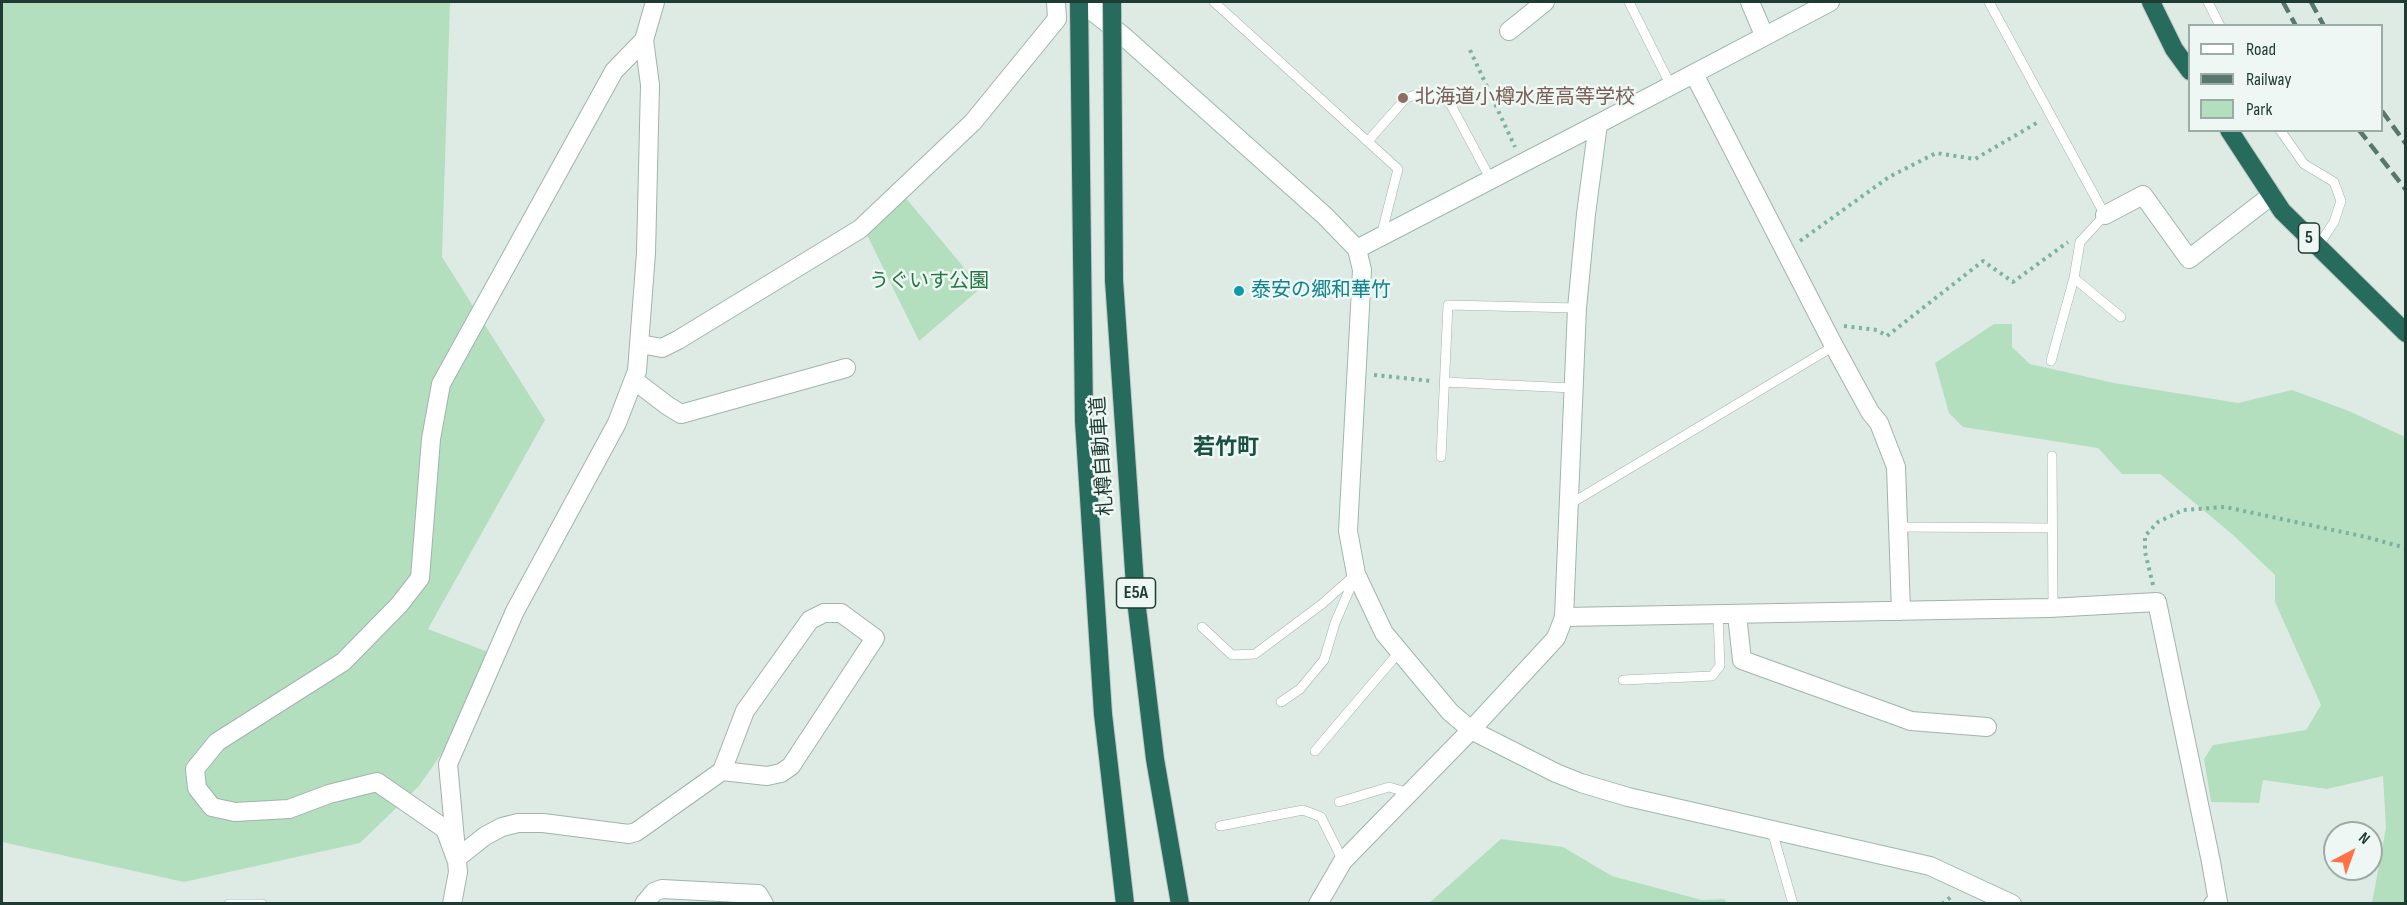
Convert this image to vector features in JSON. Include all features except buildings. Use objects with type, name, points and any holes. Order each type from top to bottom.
[{"type":"highway","name":"札樽自動車道","points":[[1079,2],[1084,422],[1103,714],[1125,903]]},
{"type":"highway","name":"札樽自動車道","points":[[1112,2],[1114,280],[1136,600],[1155,759],[1180,903]]},
{"type":"highway","points":[[2151,2],[2174,49],[2188,68]]},
{"type":"highway","name":"5","points":[[2230,132],[2282,211],[2406,333]]},
{"type":"street","points":[[452,903],[458,872],[447,764],[514,611],[617,423],[635,381],[640,344],[646,253],[650,85],[644,40],[655,2]]},
{"type":"street","points":[[640,344],[662,348],[678,340],[860,229],[973,122],[1056,19],[1056,2]]},
{"type":"street","points":[[1093,2],[1094,12],[1308,201],[1357,249],[1362,270],[1348,531],[1356,574],[1384,633],[1450,712],[1471,730],[1556,773],[1581,783],[1628,797],[1930,866],[2012,903]]},
{"type":"street","points":[[1509,31],[1545,2]]},
{"type":"street","points":[[1750,2],[1764,35]]},
{"type":"street","points":[[1357,249],[1830,2]]},
{"type":"street","points":[[456,860],[445,829],[377,782],[329,794],[289,809],[235,812],[212,807],[197,788],[195,769],[217,742],[343,662],[399,605],[420,578],[431,439],[441,384],[614,71],[644,40]]},
{"type":"street","points":[[1694,74],[1834,346],[1879,423],[1896,467],[1900,611]]},
{"type":"street","points":[[1318,903],[1343,861],[1471,730],[1556,638],[1564,617],[1577,308],[1598,124]]},
{"type":"street","points":[[2105,215],[2143,195],[2189,259],[2272,195]]},
{"type":"street","points":[[635,381],[681,414],[846,368]]},
{"type":"street","points":[[1564,617],[2053,608],[2157,602],[2211,862],[2218,902],[2213,903]]},
{"type":"street","points":[[456,860],[485,836],[502,827],[518,823],[543,823],[629,834],[636,832],[722,771],[745,711],[810,620],[824,613],[841,614],[875,638],[791,766],[781,773],[767,776],[722,771]]},
{"type":"street","points":[[1737,615],[1742,660],[1911,721],[1987,728]]},
{"type":"street","points":[[644,903],[654,892],[662,889],[758,894],[764,903]]},
{"type":"lane","points":[[1214,2],[1369,140],[1398,169],[1381,236]]},
{"type":"lane","points":[[1629,2],[1671,86]]},
{"type":"lane","points":[[1989,2],[2105,215],[2080,242],[2074,278],[2051,361]]},
{"type":"lane","points":[[2208,2],[2219,24]]},
{"type":"lane","points":[[1369,140],[1406,98],[1421,93],[1437,94],[1451,105],[1491,180]]},
{"type":"lane","points":[[2281,132],[2304,164],[2334,182],[2341,201],[2334,222],[2318,246]]},
{"type":"lane","points":[[2074,278],[2121,317]]},
{"type":"lane","points":[[1442,457],[1448,305],[1577,308]]},
{"type":"lane","points":[[1570,504],[1834,346]]},
{"type":"lane","points":[[1444,382],[1573,388]]},
{"type":"lane","points":[[2052,456],[2053,608]]},
{"type":"lane","points":[[1899,527],[2052,528]]},
{"type":"lane","points":[[1202,627],[1232,655],[1255,654],[1322,604],[1356,574]]},
{"type":"lane","points":[[1281,702],[1300,689],[1324,660],[1335,623],[1356,574]]},
{"type":"lane","points":[[1623,680],[1712,676],[1720,666],[1718,615]]},
{"type":"lane","points":[[1315,751],[1400,651]]},
{"type":"lane","points":[[1339,802],[1389,788],[1409,793]]},
{"type":"lane","points":[[1220,826],[1303,810],[1321,817],[1343,861]]},
{"type":"lane","points":[[1772,831],[1792,903]]},
{"type":"lane","points":[[229,903],[262,903]]},
{"type":"path","points":[[1470,50],[1522,164]]},
{"type":"path","points":[[1785,251],[1899,172],[1936,153],[1976,159],[2050,114]]},
{"type":"path","points":[[1822,323],[1877,330],[1887,336],[1983,261],[2013,282],[2069,241],[2080,242]]},
{"type":"path","points":[[1356,373],[1444,382]]},
{"type":"path","points":[[2157,602],[2145,552],[2145,536],[2158,522],[2183,510],[2225,507],[2366,537],[2406,548]]},
{"type":"green space","points":[[2,2],[450,2],[442,257],[545,420],[428,629],[488,652],[447,746],[419,786],[360,843],[184,882],[2,842]]},
{"type":"green space","name":"うぐいす公園","points":[[905,197],[981,288],[919,341],[866,233]]},
{"type":"green space","points":[[1994,324],[2012,324],[2012,347],[2030,364],[2114,383],[2238,403],[2292,390],[2349,411],[2405,437],[2405,903],[2372,903],[2376,881],[2383,881],[2383,844],[2386,828],[2383,776],[2327,789],[2263,780],[2259,803],[2211,802],[2204,759],[2213,745],[2306,730],[2321,705],[2275,602],[2275,575],[2233,535],[2160,474],[2122,474],[2098,448],[1963,427],[1949,413],[1935,363]]},
{"type":"green space","points":[[1501,839],[1563,847],[1612,876],[1702,900],[1725,899],[1726,903],[1429,903]]},
{"type":"railway","points":[[2283,2],[2295,24]]},
{"type":"railway","points":[[2311,2],[2323,24]]},
{"type":"railway","points":[[2383,112],[2406,144]]},
{"type":"railway","points":[[2361,132],[2406,190]]},
{"type":"place","name":"北海道小樽水産高等学校","points":[[1403,98]]},
{"type":"place","name":"泰安の郷和華竹","points":[[1239,291]]},
{"type":"district","name":"若竹町","points":[[1226,448]]}]
